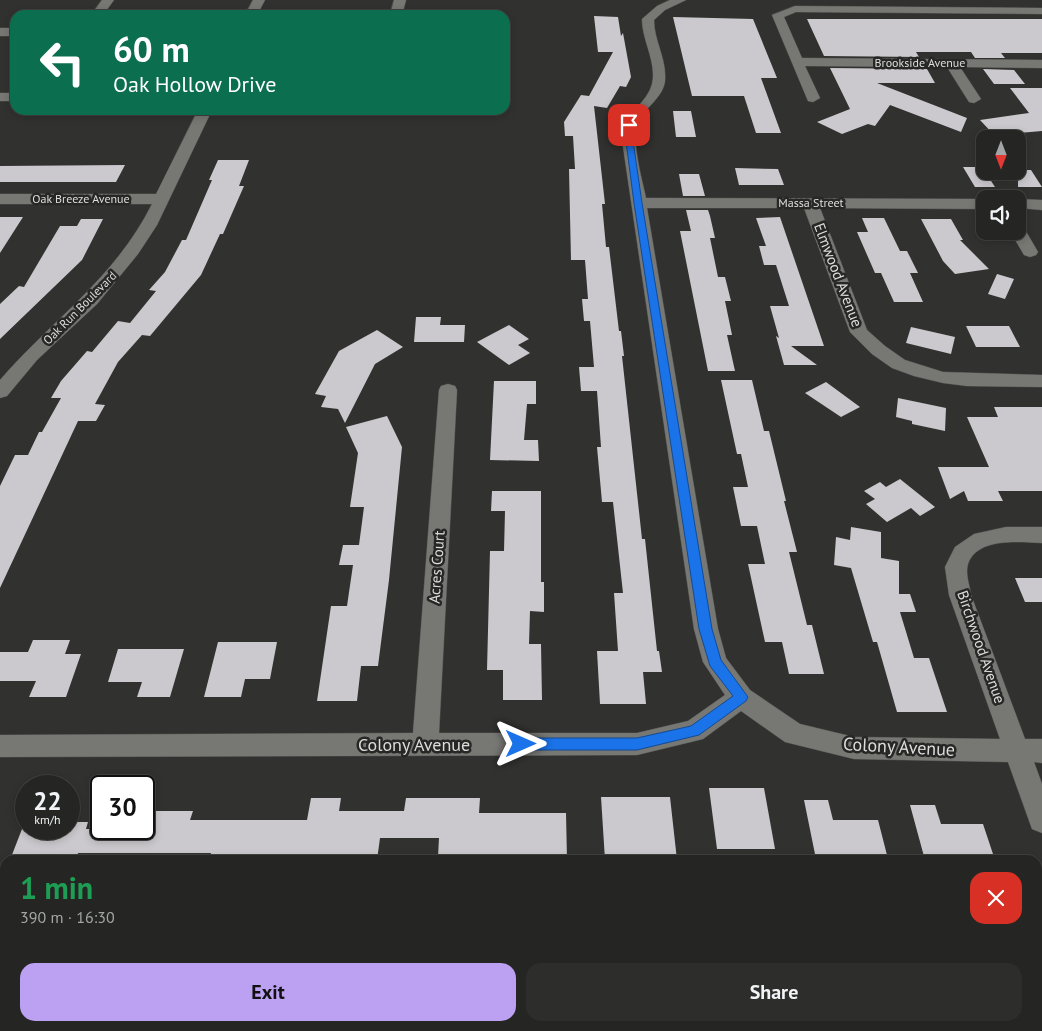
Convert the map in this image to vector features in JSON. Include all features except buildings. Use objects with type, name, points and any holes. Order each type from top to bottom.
[{"type":"street","points":[[680,0],[662,8],[648,19],[648,27],[659,76],[658,86],[634,115],[629,125],[628,134],[706,629],[715,662],[742,697]]},
{"type":"street","points":[[813,98],[779,21],[778,15],[785,11],[795,9],[1042,11]]},
{"type":"street","name":"Brookside Avenue","points":[[798,62],[1042,64]]},
{"type":"street","points":[[951,63],[974,99]]},
{"type":"street","name":"Oak Run Boulevard","points":[[0,392],[31,356],[92,300],[117,272],[149,225],[203,115]]},
{"type":"street","name":"Oak Breeze Avenue","points":[[0,199],[161,199]]},
{"type":"street","name":"Massa Street","points":[[638,203],[976,204]]},
{"type":"street","name":"Elmwood Avenue","points":[[810,203],[859,332],[873,348],[892,361],[921,374],[956,380],[1042,381]]},
{"type":"street","points":[[1026,204],[1042,205]]},
{"type":"street","points":[[1023,240],[1030,252]]},
{"type":"street","name":"Acres Court","points":[[425,745],[448,390]]},
{"type":"street","name":"Birchwood Avenue","points":[[1042,535],[1015,534],[982,539],[967,548],[956,566],[960,595],[1030,751],[1042,820]]},
{"type":"street","name":"Colony Avenue","points":[[0,746],[637,744],[694,731],[742,697],[794,734],[854,748],[1030,751]]},
{"type":"route","points":[[521,744],[637,744],[694,731],[742,697],[715,662],[706,629],[638,203],[628,134],[629,125]]}]
